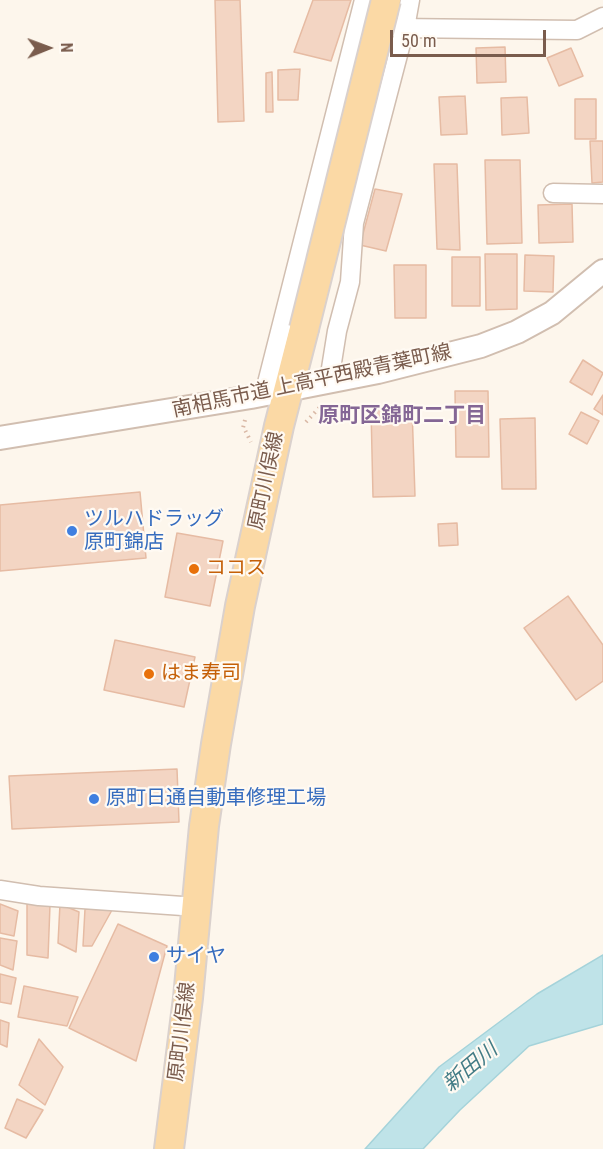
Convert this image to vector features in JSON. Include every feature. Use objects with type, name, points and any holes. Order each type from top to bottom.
[{"type":"main road","name":"原町川俣線","points":[[169,1149],[204,826],[276,392],[304,329],[386,0]]},
{"type":"street","points":[[276,392],[360,28],[364,0]]},
{"type":"street","points":[[329,381],[337,331],[350,282],[354,223],[401,28],[410,0]]},
{"type":"street","points":[[401,28],[577,30],[603,17]]},
{"type":"street","points":[[553,193],[603,194]]},
{"type":"street","name":"南相馬市道 上高平西殿青葉町線","points":[[0,438],[276,392],[378,372],[481,346],[517,332],[552,313],[603,271]]},
{"type":"street","points":[[0,890],[39,896],[197,907]]},
{"type":"path","points":[[304,424],[318,407],[325,404]]},
{"type":"water","name":"新田川","points":[[603,955],[603,1024],[529,1046],[460,1110],[423,1149],[365,1149],[439,1067],[537,994]]},
{"type":"building","points":[[215,0],[240,0],[244,121],[218,122]]},
{"type":"building","points":[[313,0],[351,0],[331,61],[294,52]]},
{"type":"building","points":[[505,47],[506,82],[477,83],[476,48]]},
{"type":"building","points":[[571,48],[583,76],[559,86],[547,58]]},
{"type":"building","points":[[300,69],[298,100],[278,100],[278,70]]},
{"type":"building","points":[[272,72],[273,112],[266,112],[266,73]]},
{"type":"building","points":[[465,96],[467,134],[441,135],[439,97]]},
{"type":"building","points":[[527,97],[529,133],[502,135],[501,98]]},
{"type":"building","points":[[575,99],[596,99],[596,139],[575,139]]},
{"type":"building","points":[[590,141],[603,141],[603,182],[592,183]]},
{"type":"building","points":[[485,160],[520,160],[522,243],[487,244]]},
{"type":"building","points":[[434,164],[457,164],[460,250],[437,249]]},
{"type":"building","points":[[375,189],[402,194],[386,251],[360,245]]},
{"type":"building","points":[[572,204],[573,242],[539,243],[538,205]]},
{"type":"building","points":[[485,254],[517,254],[517,309],[486,310]]},
{"type":"building","points":[[525,255],[554,256],[553,292],[524,291]]},
{"type":"building","points":[[452,257],[480,257],[480,306],[452,306]]},
{"type":"building","points":[[394,265],[426,265],[426,318],[395,318]]},
{"type":"building","points":[[583,360],[603,373],[592,395],[570,382]]},
{"type":"building","points":[[455,391],[488,391],[489,457],[456,457]]},
{"type":"building","points":[[603,395],[603,415],[594,409]]},
{"type":"building","points":[[412,408],[415,496],[373,497],[371,409]]},
{"type":"building","points":[[581,412],[599,421],[587,444],[569,434]]},
{"type":"building","points":[[535,418],[536,489],[502,489],[500,419]]},
{"type":"building","name":"ツルハドラッグ 原町錦店","points":[[140,492],[146,558],[0,571],[0,505]]},
{"type":"building","points":[[457,523],[458,545],[439,546],[438,524]]},
{"type":"building","name":"ココス","points":[[177,533],[223,541],[210,606],[165,597]]},
{"type":"building","points":[[568,596],[603,645],[603,681],[576,700],[524,628]]},
{"type":"building","name":"はま寿司","points":[[115,640],[195,657],[184,707],[104,690]]},
{"type":"building","name":"原町日通自動車修理工場","points":[[177,769],[179,822],[12,829],[9,776]]},
{"type":"building","points":[[0,904],[18,911],[14,936],[0,933]]},
{"type":"building","points":[[27,904],[50,905],[48,958],[27,955]]},
{"type":"building","points":[[60,904],[79,912],[76,952],[58,943]]},
{"type":"building","points":[[85,909],[112,910],[92,946],[83,946]]},
{"type":"building","points":[[118,924],[167,946],[136,1061],[69,1028]]},
{"type":"building","points":[[0,938],[17,941],[13,970],[0,965]]},
{"type":"building","points":[[0,974],[16,978],[11,1004],[0,1002]]},
{"type":"building","points":[[24,986],[78,997],[67,1026],[18,1017]]},
{"type":"building","points":[[0,1020],[9,1023],[7,1047],[0,1044]]},
{"type":"building","points":[[39,1039],[63,1067],[45,1105],[19,1085]]},
{"type":"building","points":[[17,1099],[43,1110],[26,1138],[5,1128]]},
{"type":"place","name":"ツルハドラッグ 原町錦店","points":[[72,531]]},
{"type":"place","name":"ココス","points":[[194,569]]},
{"type":"place","name":"はま寿司","points":[[149,674]]},
{"type":"place","name":"原町日通自動車修理工場","points":[[94,799]]},
{"type":"place","name":"サイヤ","points":[[154,957]]},
{"type":"district","name":"原町区錦町二丁目","points":[[402,417]]}]
